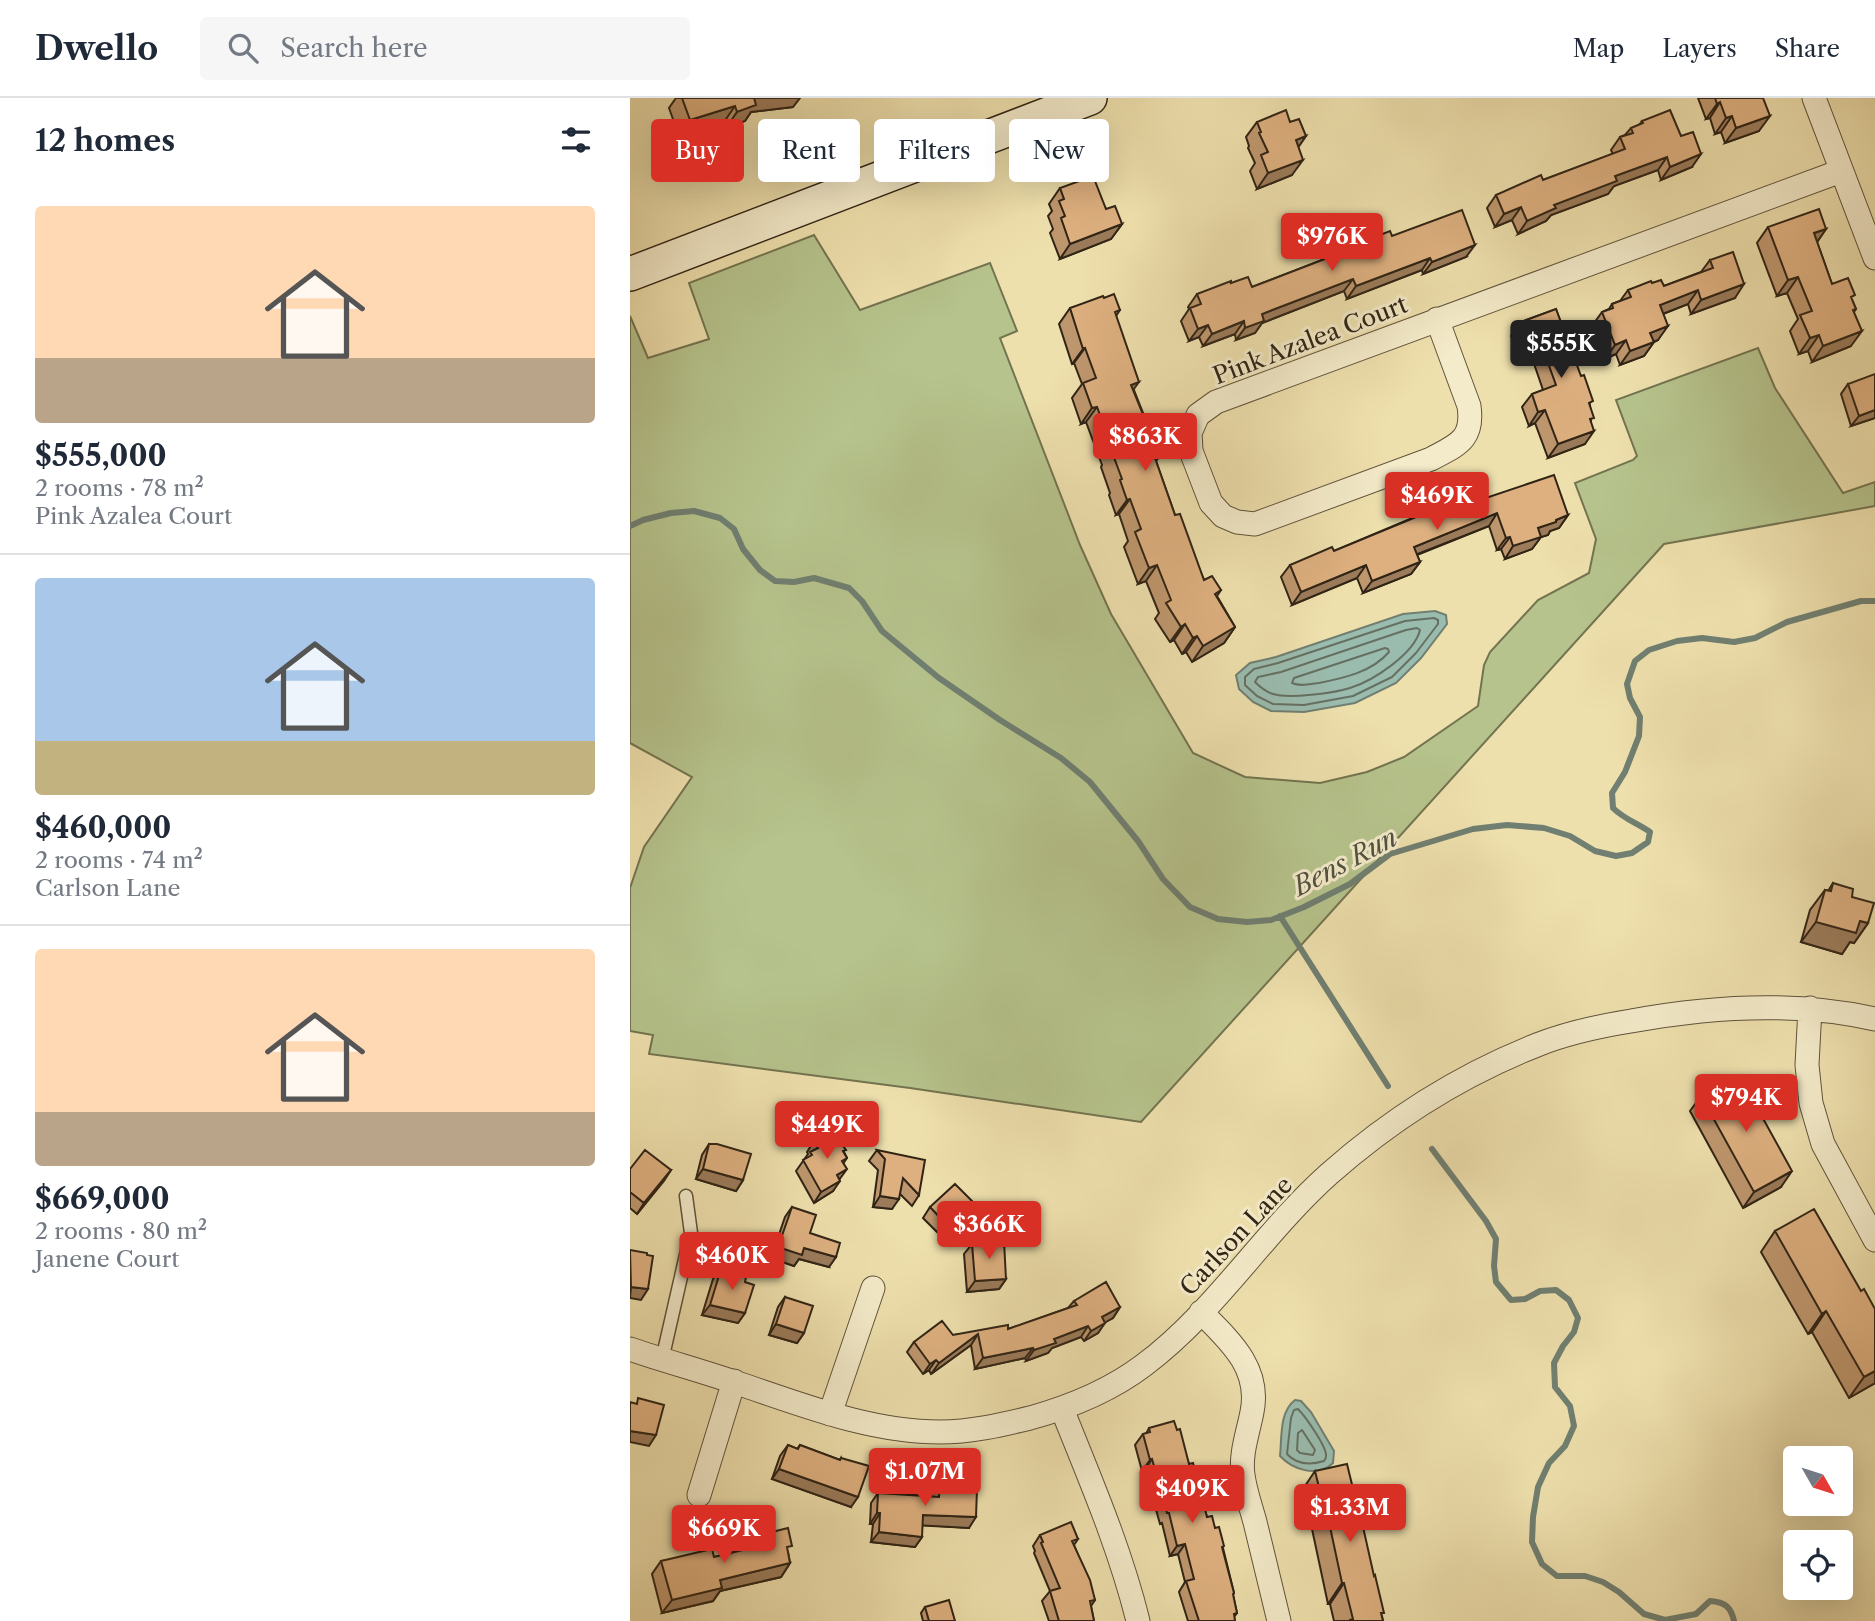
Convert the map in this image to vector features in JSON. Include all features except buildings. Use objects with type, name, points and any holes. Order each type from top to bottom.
[{"type":"main road","points":[[630,274],[1090,98]]},
{"type":"street","points":[[1814,98],[1875,258]]},
{"type":"street","name":"Pink Azalea Court","points":[[1437,319],[1469,406],[1471,421],[1458,445],[1431,459],[1255,524],[1237,522],[1223,516],[1212,503],[1191,451],[1190,433],[1198,415],[1216,402],[1437,319],[1841,171]]},
{"type":"street","name":"Carlson Lane","points":[[630,1349],[830,1414],[887,1428],[941,1433],[997,1426],[1062,1409],[1109,1387],[1143,1366],[1177,1337],[1327,1176],[1374,1136],[1413,1109],[1474,1074],[1538,1045],[1601,1026],[1667,1014],[1741,1007],[1810,1008],[1875,1019]]},
{"type":"street","points":[[1810,1008],[1807,1065],[1811,1103],[1823,1144],[1875,1240]]},
{"type":"street","points":[[830,1414],[873,1288]]},
{"type":"street","points":[[1201,1312],[1234,1346],[1250,1377],[1252,1410],[1245,1437],[1243,1475],[1279,1621]]},
{"type":"street","points":[[699,1495],[734,1381]]},
{"type":"street","points":[[1062,1409],[1116,1545],[1138,1621]]},
{"type":"lane","points":[[662,1360],[691,1233],[686,1196]]},
{"type":"green space","points":[[814,235],[860,310],[990,263],[1017,331],[1000,338],[1080,545],[1111,614],[1193,753],[1245,777],[1320,783],[1367,772],[1404,757],[1478,706],[1484,665],[1490,652],[1538,600],[1589,573],[1596,539],[1575,483],[1637,456],[1616,400],[1758,348],[1775,388],[1843,493],[1875,482],[1875,506],[1664,544],[1141,1122],[649,1054],[653,1035],[630,1031],[630,888],[644,847],[692,777],[630,743],[630,316],[648,358],[709,339],[689,283]]},
{"type":"water","points":[[1435,611],[1446,615],[1447,624],[1421,658],[1396,683],[1355,703],[1304,712],[1271,711],[1253,702],[1239,689],[1236,675],[1250,663],[1276,657],[1403,614]]},
{"type":"water","points":[[1295,1400],[1301,1401],[1311,1412],[1334,1451],[1333,1463],[1327,1468],[1306,1470],[1292,1465],[1280,1456],[1284,1418]]},
{"type":"waterway","name":"Bens Run","points":[[630,526],[671,513],[694,511],[720,518],[734,529],[743,549],[760,570],[775,581],[794,582],[814,578],[849,588],[862,601],[882,631],[939,678],[1061,758],[1090,782],[1138,841],[1163,879],[1190,907],[1218,919],[1247,922],[1271,920],[1304,907],[1350,884],[1390,854],[1473,829],[1507,825],[1544,828],[1570,836],[1595,851],[1616,856],[1632,853],[1648,842],[1650,832],[1613,808],[1612,793],[1625,772],[1639,736],[1640,717],[1630,698],[1627,684],[1635,661],[1649,650],[1677,641],[1702,638],[1734,642],[1755,638],[1787,622],[1861,601],[1875,601]]},
{"type":"waterway","points":[[1280,916],[1388,1086]]},
{"type":"waterway","points":[[1432,1149],[1486,1221],[1496,1239],[1496,1282],[1511,1300],[1525,1299],[1540,1291],[1556,1290],[1569,1300],[1578,1318],[1574,1332],[1554,1363],[1555,1387],[1570,1406],[1574,1426],[1565,1446],[1549,1463],[1538,1487],[1532,1542],[1542,1564],[1557,1576],[1585,1576],[1603,1582],[1644,1614],[1665,1620],[1696,1614],[1710,1601],[1726,1606],[1734,1621]]}]
